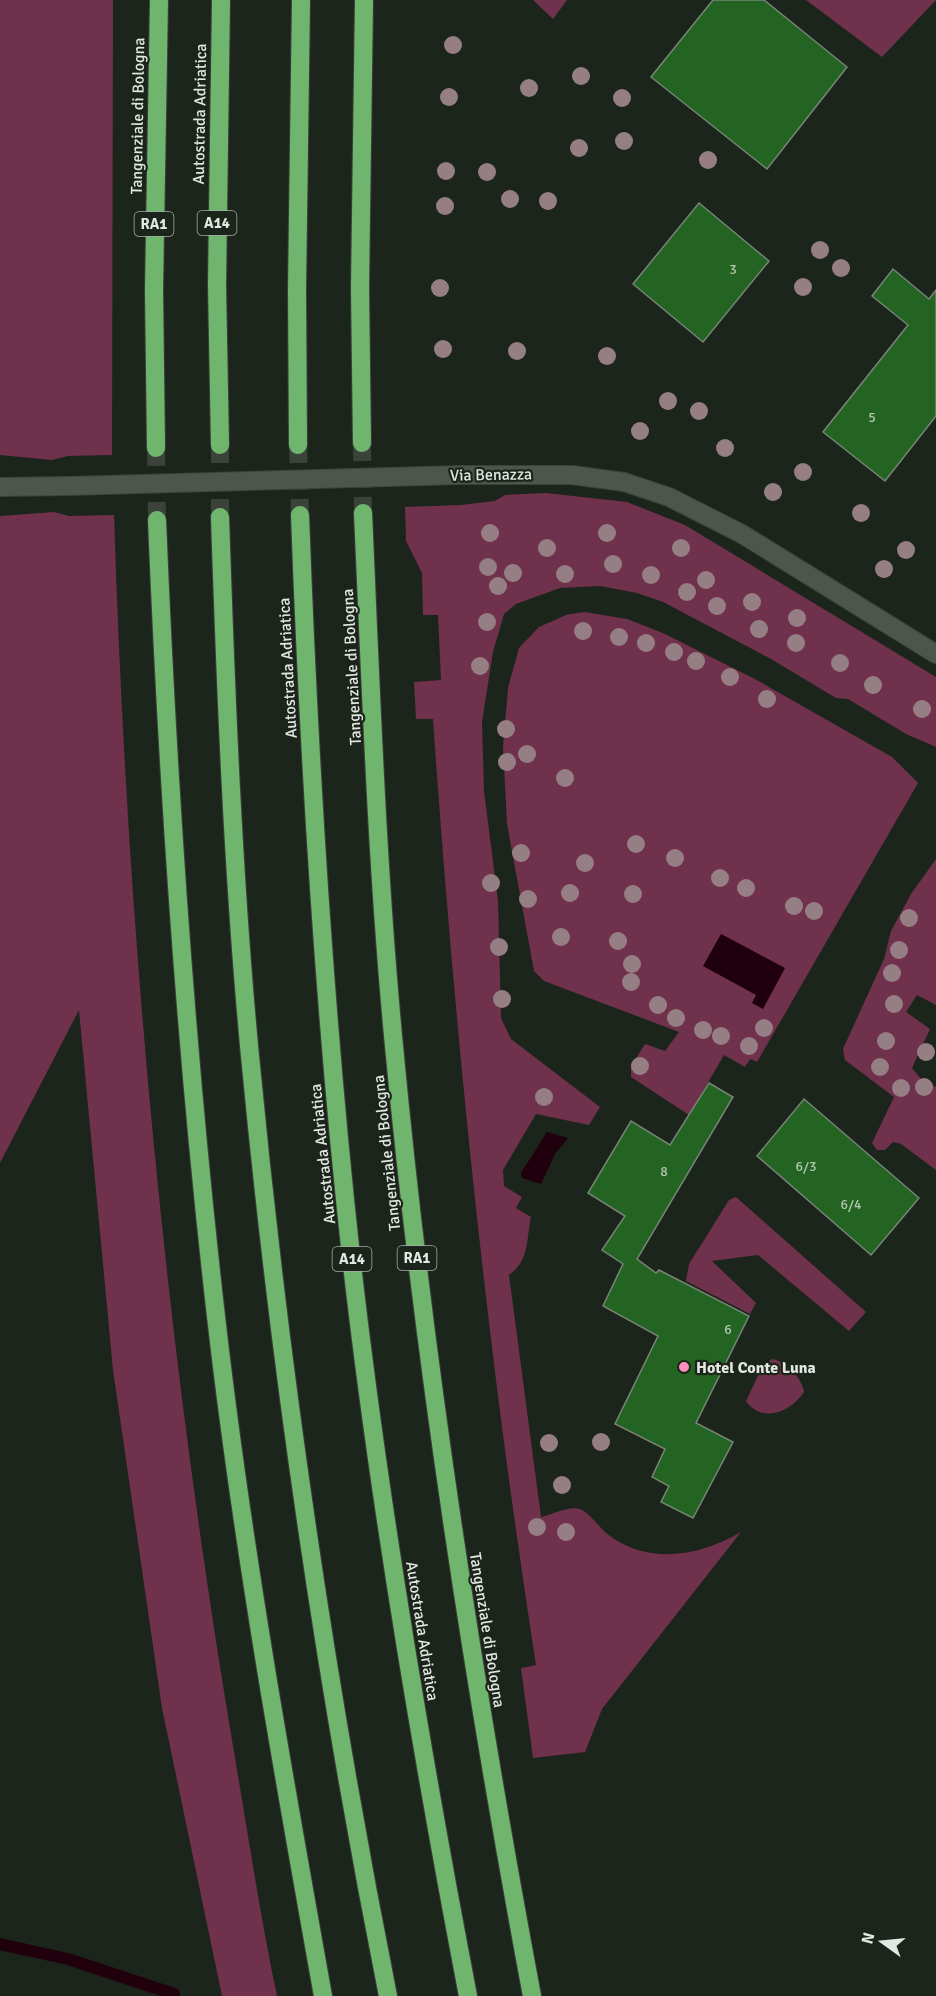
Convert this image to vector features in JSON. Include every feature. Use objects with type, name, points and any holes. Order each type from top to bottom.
[{"type":"highway","name":"Tangenziale di Bologna","points":[[156,448],[154,290],[159,0]]},
{"type":"highway","name":"Autostrada Adriatica","points":[[220,445],[217,274],[221,0]]},
{"type":"highway","points":[[298,444],[297,290],[301,0]]},
{"type":"highway","points":[[362,443],[360,288],[364,0]]},
{"type":"highway","name":"Tangenziale di Bologna","points":[[363,513],[379,851],[394,1044],[415,1242],[466,1624],[532,1996]]},
{"type":"highway","name":"Autostrada Adriatica","points":[[300,515],[305,646],[323,931],[351,1257],[410,1670],[468,1996]]},
{"type":"highway","points":[[220,518],[235,862],[250,1052],[273,1278],[310,1552],[356,1835],[388,1996]]},
{"type":"highway","points":[[157,520],[174,874],[190,1070],[218,1328],[253,1591],[323,1996]]},
{"type":"street","name":"Via Benazza","points":[[0,487],[460,475],[572,475],[624,482],[669,497],[742,534],[936,654]]},
{"type":"shaded area","points":[[0,0],[113,0],[112,455],[68,456],[52,460],[0,455]]},
{"type":"shaded area","points":[[533,0],[567,0],[553,19]]},
{"type":"shaded area","points":[[806,0],[936,0],[882,57]]},
{"type":"shaded area","points":[[546,493],[627,502],[685,525],[936,677],[936,747],[906,734],[848,699],[836,698],[771,659],[663,602],[637,593],[600,586],[560,588],[516,604],[504,614],[493,652],[482,722],[484,791],[498,901],[501,1018],[511,1039],[600,1107],[589,1125],[536,1114],[503,1170],[504,1186],[522,1197],[516,1208],[531,1217],[524,1256],[521,1263],[509,1275],[541,1517],[578,1508],[609,1535],[628,1546],[644,1552],[661,1554],[694,1551],[741,1532],[602,1709],[585,1752],[533,1758],[521,1668],[536,1665],[502,1429],[474,1193],[451,956],[433,719],[416,719],[414,682],[441,680],[438,615],[423,615],[422,573],[406,541],[405,507],[461,505],[495,501],[505,495]]},
{"type":"shaded area","points":[[54,512],[69,516],[114,515],[120,670],[139,981],[169,1290],[210,1599],[254,1874],[277,1996],[222,1996],[162,1708],[113,1370],[79,1010],[0,1163],[0,516]]},
{"type":"shaded area","points":[[584,612],[627,619],[663,633],[755,679],[892,757],[918,783],[757,1062],[750,1059],[745,1067],[724,1055],[689,1115],[631,1077],[631,1066],[645,1044],[665,1051],[679,1032],[544,981],[534,971],[507,824],[503,747],[508,688],[519,648],[539,627],[566,615]]},
{"type":"shaded area","points":[[936,859],[936,1005],[917,995],[906,1012],[930,1029],[912,1068],[922,1080],[936,1087],[936,1170],[901,1144],[893,1142],[885,1150],[877,1150],[872,1143],[894,1097],[845,1060],[843,1049],[884,959],[891,931],[911,894]]},
{"type":"shaded area","points":[[721,934],[785,968],[763,1009],[752,1003],[756,995],[703,966]]},
{"type":"shaded area","points":[[547,1132],[568,1138],[555,1154],[541,1184],[522,1178],[521,1173]]},
{"type":"shaded area","points":[[736,1197],[866,1312],[849,1331],[758,1255],[712,1261],[756,1303],[750,1314],[686,1281],[689,1264],[729,1200]]},
{"type":"shaded area","points":[[772,1359],[783,1363],[792,1371],[800,1381],[804,1392],[784,1410],[768,1414],[753,1408],[746,1401],[763,1365]]},
{"type":"building","points":[[713,0],[764,0],[847,67],[767,169],[651,77]]},
{"type":"building","points":[[699,203],[769,261],[703,342],[633,284]]},
{"type":"building","points":[[893,269],[929,299],[936,290],[936,416],[885,481],[823,432],[908,325],[872,296]]},
{"type":"building","points":[[709,1083],[733,1097],[637,1259],[656,1273],[659,1270],[749,1316],[696,1423],[733,1442],[693,1518],[661,1502],[669,1486],[652,1477],[665,1449],[615,1424],[658,1336],[603,1306],[623,1264],[602,1250],[625,1216],[588,1193],[631,1121],[670,1145]]},
{"type":"building","points":[[804,1099],[919,1198],[871,1255],[757,1156]]},
{"type":"waterway","points":[[0,1944],[68,1959],[174,1994]]},
{"type":"tunnel","points":[[362,443],[363,513]]},
{"type":"tunnel","points":[[220,445],[220,517]]},
{"type":"tunnel","points":[[298,445],[300,515]]},
{"type":"tunnel","points":[[156,448],[157,520]]},
{"type":"place","name":"Hotel Conte Luna","points":[[684,1367]]}]
